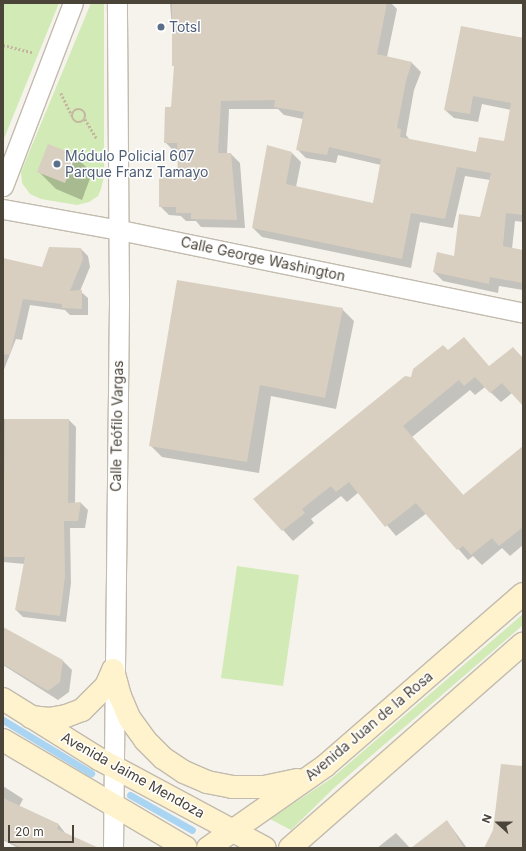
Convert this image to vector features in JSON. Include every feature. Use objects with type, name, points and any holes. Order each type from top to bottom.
[{"type":"main road","name":"Avenida Juan de la Rosa","points":[[208,848],[232,829],[325,766],[523,594]]},
{"type":"main road","points":[[290,848],[523,643]]},
{"type":"main road","points":[[32,717],[54,718],[82,710],[106,686],[113,670]]},
{"type":"main road","points":[[113,670],[120,696],[134,724],[145,740],[163,758],[184,772],[207,782],[232,787],[264,788],[296,780],[325,766]]},
{"type":"main road","name":"Avenida Jaime Mendoza","points":[[3,699],[112,765],[265,848]]},
{"type":"main road","points":[[3,740],[112,806],[186,848]]},
{"type":"street","points":[[3,186],[73,3]]},
{"type":"street","name":"Calle Teófilo Vargas","points":[[113,848],[113,670],[120,230],[117,3]]},
{"type":"street","name":"Calle George Washington","points":[[3,209],[120,230],[523,313]]},
{"type":"path","points":[[3,45],[32,52]]},
{"type":"path","points":[[75,110],[83,111],[84,121],[78,123],[74,120],[72,114],[75,110]]},
{"type":"green space","points":[[3,3],[59,3],[3,141]]},
{"type":"green space","points":[[91,3],[104,3],[104,177],[98,196],[89,202],[77,205],[41,199],[30,194],[22,183],[21,172]]},
{"type":"green space","points":[[237,566],[299,575],[283,686],[221,678]]},
{"type":"green space","points":[[523,614],[523,625],[335,787],[291,830],[270,819],[332,778]]},
{"type":"building","points":[[172,3],[387,3],[377,54],[412,62],[406,81],[397,128],[401,129],[400,137],[476,152],[479,137],[504,141],[511,103],[473,96],[470,114],[444,110],[461,26],[523,38],[523,215],[506,213],[503,246],[523,250],[523,283],[490,277],[489,284],[433,272],[437,252],[454,256],[459,214],[480,217],[491,173],[457,167],[445,219],[411,213],[402,259],[252,228],[267,145],[292,152],[286,184],[373,203],[381,159],[329,147],[327,155],[296,150],[304,112],[274,107],[275,100],[221,101],[218,153],[231,153],[237,220],[191,219],[191,213],[176,213],[176,207],[159,207],[159,176],[178,177],[177,143],[164,143],[165,107],[171,107],[174,66],[172,66]]},
{"type":"building","points":[[48,144],[76,155],[65,183],[37,172]]},
{"type":"building","points":[[49,247],[81,248],[83,259],[70,291],[82,290],[82,309],[62,308],[62,304],[23,299],[10,355],[3,354],[3,258],[42,267]]},
{"type":"building","points":[[177,280],[343,308],[325,398],[260,385],[247,462],[149,446]]},
{"type":"building","points":[[464,337],[489,366],[513,347],[523,359],[523,406],[502,383],[490,393],[475,377],[464,386],[459,380],[403,426],[463,495],[523,446],[523,527],[499,546],[492,538],[471,555],[463,546],[457,550],[416,503],[385,527],[349,482],[336,492],[331,486],[302,509],[305,513],[282,531],[253,499],[405,376],[411,377],[413,369],[443,345],[448,350]]},
{"type":"building","points":[[5,419],[69,419],[68,503],[81,502],[78,521],[64,521],[65,576],[60,616],[15,610],[25,557],[3,557]]},
{"type":"building","points":[[3,627],[63,660],[60,682],[48,691],[3,664]]},
{"type":"building","points":[[501,764],[523,766],[523,848],[484,848],[493,830]]},
{"type":"building","points":[[3,798],[59,824],[57,829],[99,848],[22,848],[3,839]]},
{"type":"building","points":[[447,820],[464,848],[411,848]]},
{"type":"waterway","points":[[3,720],[91,773]]},
{"type":"waterway","points":[[130,795],[192,830]]},
{"type":"place","name":"Totsl","points":[[161,27]]},
{"type":"place","name":"Módulo Policial 607 Parque Franz Tamayo","points":[[57,164]]}]
